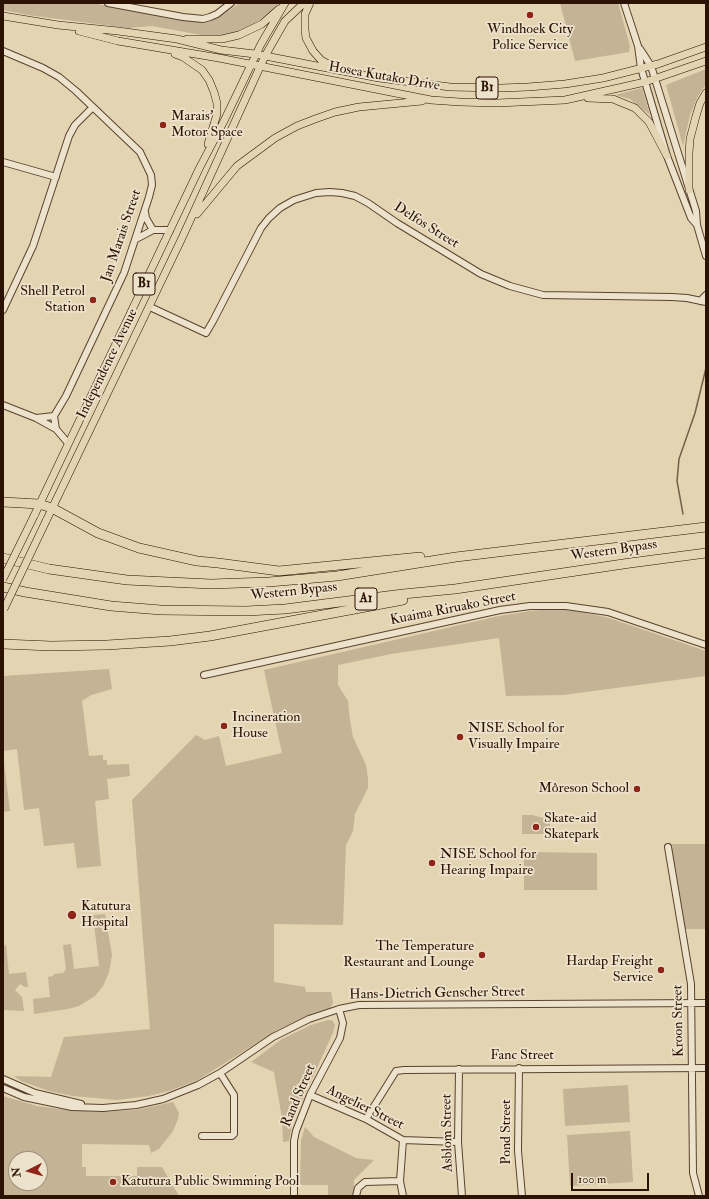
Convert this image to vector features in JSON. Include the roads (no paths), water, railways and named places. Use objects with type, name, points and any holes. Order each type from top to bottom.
[{"type":"highway","points":[[3,502],[39,504],[52,508],[98,533],[139,548],[218,564],[279,571],[438,555],[456,557]]},
{"type":"highway","name":"Western Bypass","points":[[3,558],[49,569],[127,580],[211,584],[302,580],[371,571],[456,557],[706,527]]},
{"type":"highway","name":"Western Bypass","points":[[3,587],[111,606],[161,610],[246,611],[285,609],[455,589],[706,552]]},
{"type":"highway","points":[[3,644],[51,646],[107,645],[190,639],[250,629],[455,589]]},
{"type":"main road","name":"Independence Avenue","points":[[3,579],[255,54],[285,3]]},
{"type":"main road","points":[[177,39],[222,39],[239,35],[262,24],[285,3]]},
{"type":"main road","name":"Independence Avenue","points":[[3,610],[150,307],[265,56],[285,22],[304,3]]},
{"type":"main road","points":[[310,3],[305,14],[306,38],[313,51],[321,60],[341,71]]},
{"type":"main road","name":"Hosea Kutako Drive","points":[[3,16],[58,25],[177,39],[221,50],[255,54],[341,71],[426,85],[450,87],[501,88],[565,84],[603,78],[651,66],[706,47]]},
{"type":"main road","name":"Hosea Kutako Drive","points":[[58,25],[118,40],[431,100],[497,103],[565,100],[645,82],[706,61]]},
{"type":"main road","points":[[163,49],[183,57],[202,70],[209,80],[214,92],[217,103],[217,114],[199,169]]},
{"type":"main road","points":[[689,190],[690,139],[700,103],[706,93]]},
{"type":"main road","points":[[565,100],[595,97],[613,99],[629,104],[641,112],[649,122],[667,156]]},
{"type":"main road","name":"B1","points":[[182,238],[201,209],[237,166],[275,138],[315,119],[335,112],[359,107],[431,100]]},
{"type":"street","points":[[108,3],[197,19],[210,17],[231,3]]},
{"type":"street","points":[[624,3],[638,46],[641,68],[667,156],[691,218],[697,225]]},
{"type":"street","points":[[638,46],[651,66],[696,211],[698,218],[697,225],[706,256]]},
{"type":"street","name":"Jan Marais Street","points":[[3,51],[43,68],[59,77],[76,91],[135,146],[145,159],[151,175],[152,184],[145,210],[124,273],[66,396],[54,416]]},
{"type":"street","points":[[3,310],[5,300],[33,246],[69,136],[75,125],[92,107]]},
{"type":"street","points":[[3,162],[56,177]]},
{"type":"street","name":"Delfos Street","points":[[150,307],[206,333],[261,228],[269,218],[280,208],[294,200],[316,193],[330,192],[355,196],[481,274],[510,286],[543,295],[672,296],[703,302]]},
{"type":"street","points":[[145,210],[146,218],[153,230]]},
{"type":"street","points":[[136,240],[153,230],[170,230]]},
{"type":"street","points":[[703,302],[706,295]]},
{"type":"street","points":[[3,405],[36,418],[56,429],[68,443]]},
{"type":"street","points":[[36,418],[54,416],[56,429]]},
{"type":"street","name":"Kuaima Riruako Street","points":[[204,675],[500,610],[530,606],[555,605],[608,612],[706,646]]},
{"type":"street","name":"Kroon Street","points":[[668,848],[690,970],[693,1173],[699,1196]]},
{"type":"street","name":"Hans-Dietrich Genscher Street","points":[[3,1088],[24,1097],[72,1107],[128,1107],[163,1099],[186,1091],[220,1073],[278,1034],[309,1019],[340,1009],[364,1005],[706,1003]]},
{"type":"street","name":"Rand Street","points":[[294,1196],[294,1141],[297,1126],[310,1095],[340,1038],[343,1023],[340,1009]]},
{"type":"street","name":"Fanc Street","points":[[366,1119],[396,1071],[519,1068],[706,1068]]},
{"type":"street","name":"Pond Street","points":[[519,1068],[518,1152],[522,1196]]},
{"type":"street","name":"Asblom Street","points":[[459,1069],[458,1142],[462,1196]]},
{"type":"street","points":[[202,1136],[232,1136],[234,1134],[234,1095],[220,1073]]},
{"type":"street","name":"Hans-Dietrich Genscher Street","points":[[3,1079],[35,1094],[96,1108]]},
{"type":"street","name":"Angelier Street","points":[[310,1095],[366,1119],[403,1140],[458,1142]]},
{"type":"street","points":[[402,1196],[400,1181],[403,1140]]},
{"type":"street","points":[[356,1196],[358,1188],[365,1182],[400,1181]]},
{"type":"waterway","points":[[683,514],[677,481],[679,459],[695,413],[706,368]]},
{"type":"place","name":"Windhoek City Police Service","points":[[530,15]]},
{"type":"place","name":"Marais' Motor Space","points":[[163,125]]},
{"type":"place","name":"Shell Petrol Station","points":[[93,300]]},
{"type":"place","name":"Incineration House","points":[[224,726]]},
{"type":"place","name":"NISE School for Visually Impaire","points":[[460,737]]},
{"type":"place","name":"Môreson School","points":[[637,789]]},
{"type":"place","name":"Skate-aid Skatepark","points":[[536,827]]},
{"type":"place","name":"NISE School for Hearing Impaire","points":[[432,863]]},
{"type":"place","name":"Katutura Hospital","points":[[72,915]]},
{"type":"place","name":"The Temperature Restaurant and Lounge","points":[[482,955]]},
{"type":"place","name":"Hardap Freight Service","points":[[661,970]]},
{"type":"place","name":"Katutura Public Swimming Pool","points":[[113,1182]]}]
